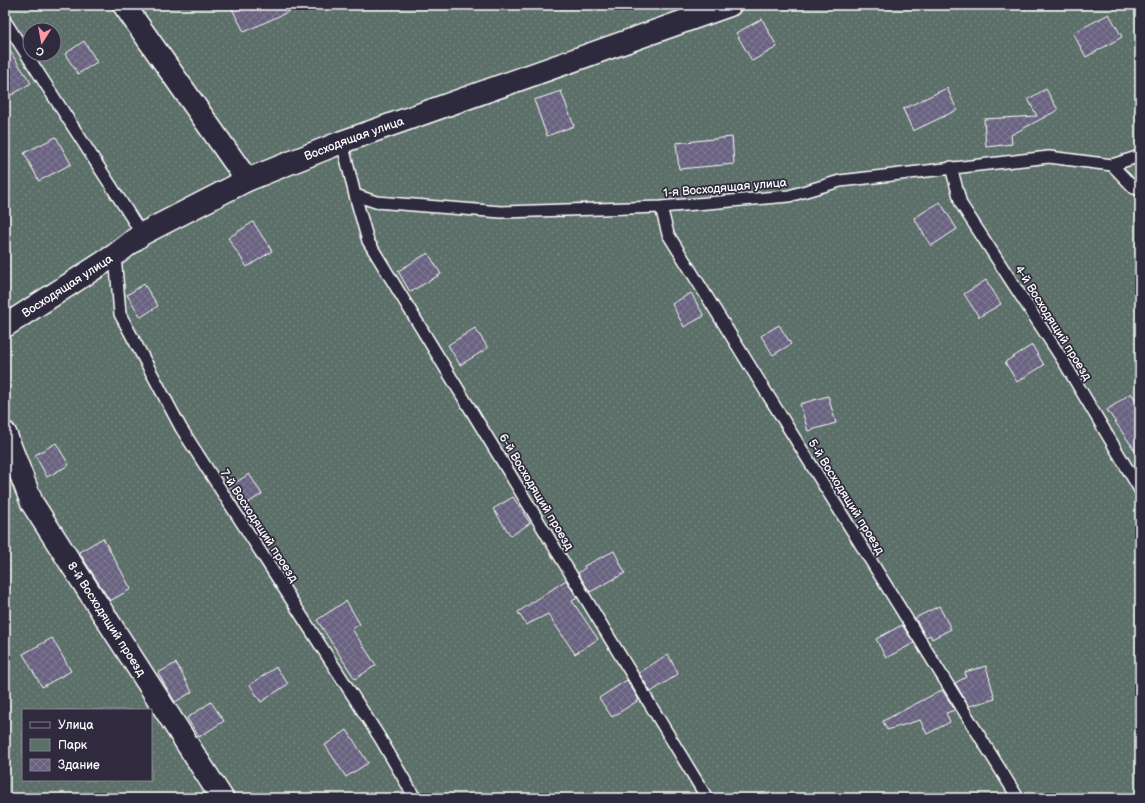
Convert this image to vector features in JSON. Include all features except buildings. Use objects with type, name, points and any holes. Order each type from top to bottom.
[{"type":"street","points":[[124,5],[232,156],[247,180]]},
{"type":"street","name":"Восходящая улица","points":[[5,326],[115,255],[142,234],[247,180],[342,142],[730,5]]},
{"type":"street","name":"8-й Восходящий проезд","points":[[5,433],[32,503],[222,798]]},
{"type":"lane","points":[[5,21],[142,234]]},
{"type":"lane","points":[[342,142],[355,195]]},
{"type":"lane","points":[[1140,156],[1112,165],[1134,188],[1140,189]]},
{"type":"lane","name":"1-я Восходящая улица","points":[[355,195],[376,202],[500,212],[660,207],[789,196],[840,181],[1049,157],[1112,165]]},
{"type":"lane","name":"4-й Восходящий проезд","points":[[951,168],[961,204],[1064,362],[1140,490]]},
{"type":"lane","name":"6-й Восходящий проезд","points":[[355,195],[368,241],[707,798]]},
{"type":"lane","name":"5-й Восходящий проезд","points":[[660,207],[668,234],[1018,798]]},
{"type":"lane","name":"7-й Восходящий проезд","points":[[115,255],[120,314],[181,428],[380,738],[415,798]]},
{"type":"green space","points":[[5,5],[1140,5],[1140,798],[5,798]]}]
